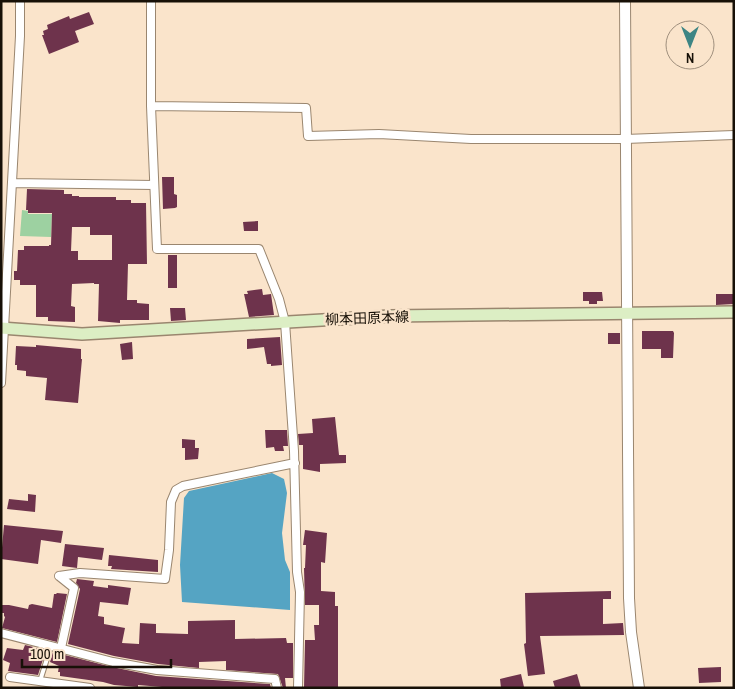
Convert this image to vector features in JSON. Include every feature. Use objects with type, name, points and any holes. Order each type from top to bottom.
[{"type":"main road","name":"柳本田原本線","points":[[3,329],[82,334],[390,316],[734,312]]},
{"type":"street","points":[[1,384],[20,36],[20,1]]},
{"type":"street","points":[[151,1],[151,106],[157,249],[259,249],[279,299],[285,322],[295,464],[297,572],[300,592],[298,688]]},
{"type":"street","points":[[625,1],[629,598],[638,688]]},
{"type":"street","points":[[151,106],[306,108],[308,136],[379,134],[471,139],[625,139],[734,135]]},
{"type":"street","points":[[12,182],[154,185]]},
{"type":"street","points":[[61,648],[74,588],[59,576],[80,573],[165,579],[169,550],[171,502],[176,490],[183,486],[295,464]]},
{"type":"street","points":[[1,633],[113,662],[157,670],[276,679],[276,688]]},
{"type":"street","points":[[10,677],[39,684],[90,688]]},
{"type":"lane","points":[[39,684],[51,646]]},
{"type":"green space","points":[[22,210],[28,211],[28,214],[52,214],[51,237],[20,236]]},
{"type":"water","points":[[272,473],[284,479],[287,493],[282,533],[285,560],[290,572],[290,610],[182,602],[180,565],[184,498],[189,491]]},
{"type":"building","points":[[89,12],[94,24],[75,31],[79,42],[49,54],[42,35],[44,35],[43,31],[48,29],[47,25],[69,16],[70,19]]},
{"type":"building","points":[[162,177],[174,177],[174,194],[177,195],[177,207],[175,208],[163,209]]},
{"type":"building","points":[[27,189],[64,190],[64,194],[72,194],[72,196],[116,197],[116,200],[131,200],[131,203],[146,203],[147,264],[128,264],[127,300],[137,300],[137,303],[149,304],[149,320],[120,320],[120,323],[98,321],[99,284],[94,283],[72,284],[71,306],[75,307],[75,322],[48,321],[48,317],[36,317],[36,285],[20,285],[20,280],[14,280],[14,271],[17,271],[18,250],[24,250],[24,246],[51,245],[52,213],[28,213],[28,210],[26,210]],"holes":[[[72,227],[90,227],[90,235],[112,235],[112,260],[78,260],[78,251],[71,251]]]},
{"type":"building","points":[[258,221],[258,231],[244,231],[243,222]]},
{"type":"building","points":[[168,255],[177,255],[177,288],[168,288]]},
{"type":"building","points":[[262,289],[263,295],[271,294],[274,315],[249,317],[244,294],[248,294],[247,291]]},
{"type":"building","points":[[583,292],[602,292],[603,301],[597,301],[597,304],[589,304],[589,301],[583,301]]},
{"type":"building","points":[[716,294],[734,294],[734,304],[716,305]]},
{"type":"building","points":[[170,308],[185,308],[186,320],[171,321]]},
{"type":"building","points":[[642,331],[673,331],[673,358],[661,358],[661,349],[642,349]]},
{"type":"building","points":[[608,333],[620,333],[620,344],[608,344]]},
{"type":"building","points":[[280,337],[282,365],[271,366],[271,364],[267,364],[264,347],[247,349],[247,339]]},
{"type":"building","points":[[132,342],[133,359],[122,360],[120,344]]},
{"type":"building","points":[[36,345],[81,349],[82,359],[78,403],[45,400],[47,378],[26,376],[26,371],[17,370],[17,365],[15,365],[16,346],[36,347]]},
{"type":"building","points":[[335,417],[339,455],[346,455],[346,463],[320,464],[320,472],[303,469],[303,445],[299,445],[298,434],[313,433],[312,419]]},
{"type":"building","points":[[265,430],[287,430],[288,446],[283,446],[284,451],[275,451],[274,447],[266,448]]},
{"type":"building","points":[[182,439],[195,440],[195,448],[199,448],[198,459],[185,460],[185,448],[182,448]]},
{"type":"building","points":[[28,494],[36,495],[35,512],[7,509],[9,499],[28,501]]},
{"type":"building","points":[[4,525],[63,531],[61,543],[41,540],[38,564],[1,559]]},
{"type":"building","points":[[305,530],[327,533],[325,563],[321,562],[321,591],[335,592],[335,606],[338,606],[338,688],[304,688],[305,640],[315,640],[314,625],[319,625],[319,605],[305,605],[304,568],[306,545],[303,545]]},
{"type":"building","points":[[65,544],[104,548],[102,560],[78,557],[77,568],[62,566]]},
{"type":"building","points":[[109,555],[158,560],[158,572],[111,569],[112,566],[108,566]]},
{"type":"building","points":[[77,579],[94,581],[93,586],[108,588],[108,585],[131,588],[128,605],[100,602],[98,616],[104,617],[104,624],[125,628],[122,643],[139,644],[140,623],[156,624],[156,633],[188,634],[188,621],[235,620],[235,639],[286,638],[287,643],[293,643],[293,678],[285,678],[286,688],[283,688],[278,674],[226,670],[226,661],[199,662],[199,668],[158,664],[114,656],[68,644],[80,589],[76,583]]},
{"type":"building","points":[[611,591],[611,599],[603,599],[603,624],[623,623],[624,635],[540,636],[545,674],[528,676],[524,644],[526,643],[525,593]]},
{"type":"building","points":[[54,594],[67,594],[57,642],[2,628],[5,617],[4,613],[1,613],[1,605],[28,609],[29,605],[32,604],[52,608]]},
{"type":"building","points":[[25,645],[46,650],[38,675],[8,671],[10,663],[3,660],[7,648],[23,650]]},
{"type":"building","points":[[53,652],[156,676],[270,684],[271,688],[174,688],[114,685],[60,676],[60,672],[58,672],[59,666],[50,662]]},
{"type":"building","points":[[721,667],[721,682],[699,683],[698,668]]},
{"type":"building","points":[[521,674],[524,687],[501,688],[500,679]]},
{"type":"building","points":[[577,674],[581,688],[555,688],[553,681]]}]
